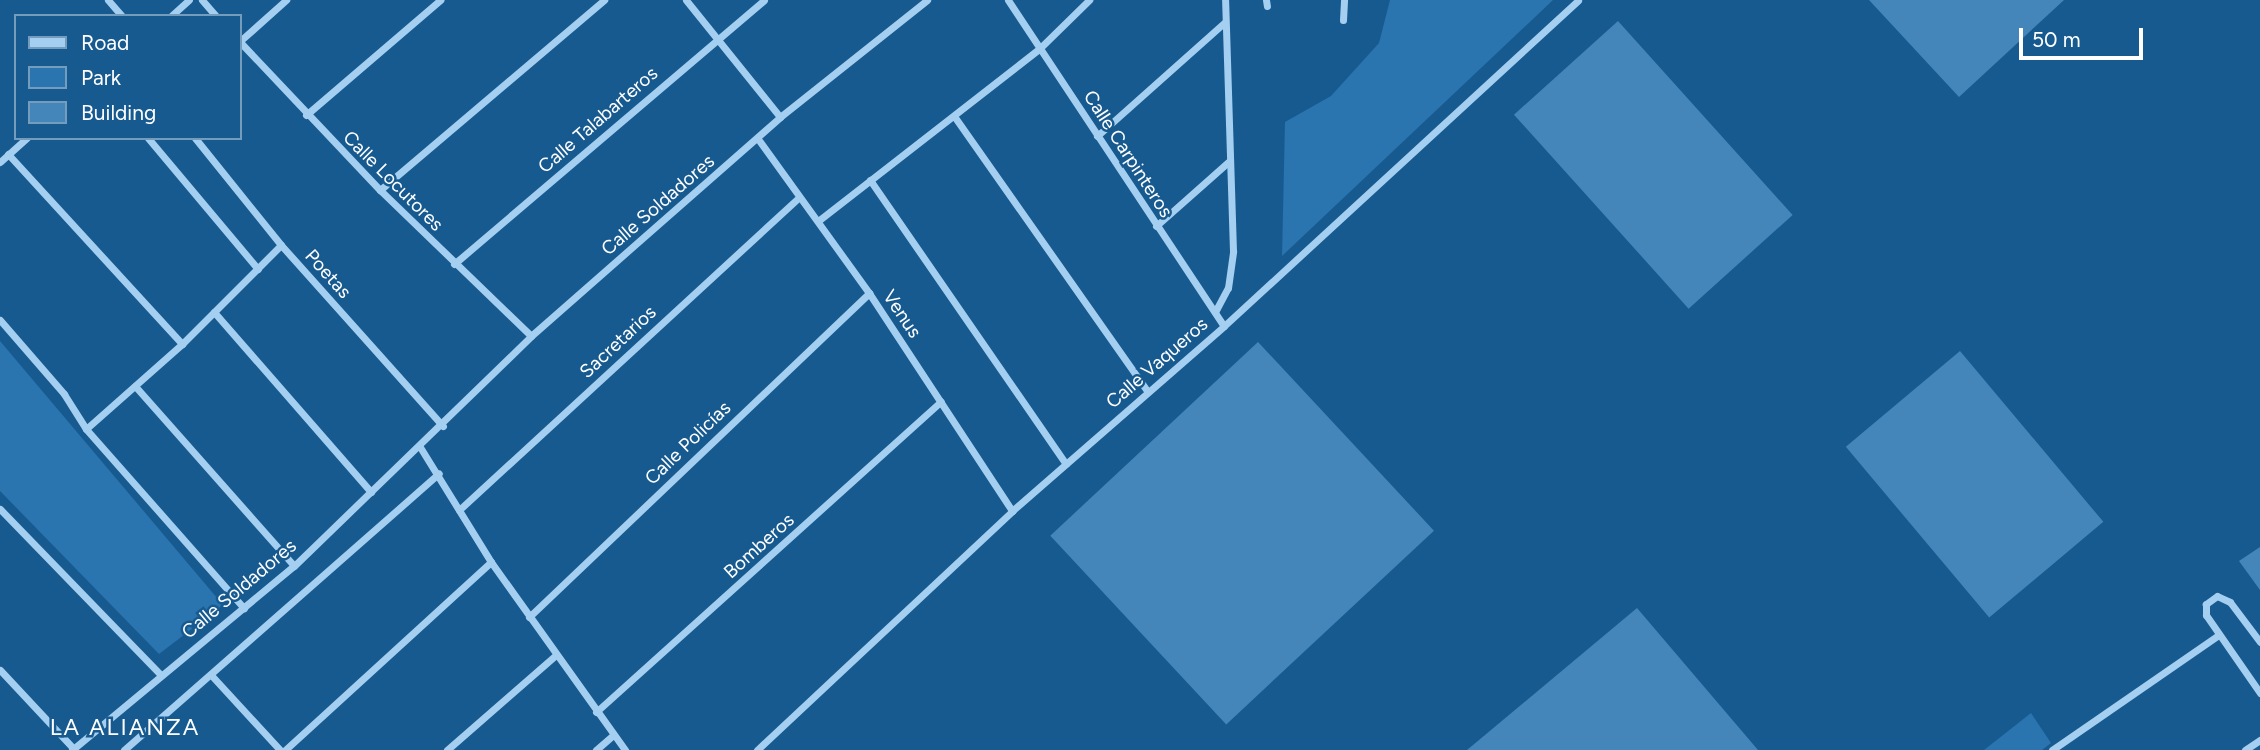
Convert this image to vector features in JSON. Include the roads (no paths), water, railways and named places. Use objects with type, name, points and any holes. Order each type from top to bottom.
[{"type":"street","points":[[108,0],[120,14]]},
{"type":"street","points":[[173,14],[189,0]]},
{"type":"street","points":[[202,0],[214,14]]},
{"type":"street","points":[[242,39],[286,0]]},
{"type":"street","points":[[306,115],[440,0]]},
{"type":"street","points":[[380,190],[604,0]]},
{"type":"street","points":[[686,0],[780,117]]},
{"type":"street","name":"Calle Talabarteros","points":[[454,264],[764,0]]},
{"type":"street","name":"Calle Soldadores","points":[[73,749],[160,674],[294,566],[443,426],[531,336],[780,117],[927,0]]},
{"type":"street","name":"Calle Carpinteros","points":[[1008,0],[1224,326]]},
{"type":"street","points":[[818,221],[1040,48],[1089,0]]},
{"type":"street","points":[[1215,313],[1228,288],[1233,251],[1228,162],[1225,0]]},
{"type":"street","points":[[1343,20],[1344,0]]},
{"type":"street","name":"Calle Vaqueros","points":[[757,750],[1013,511],[1224,326],[1578,0]]},
{"type":"street","points":[[1097,136],[1225,22]]},
{"type":"street","name":"Calle Locutores","points":[[242,43],[306,115],[380,190],[531,336]]},
{"type":"street","points":[[954,116],[1148,392]]},
{"type":"street","name":"Venus","points":[[758,139],[869,293],[1013,511]]},
{"type":"street","points":[[0,162],[25,140]]},
{"type":"street","points":[[150,140],[258,268]]},
{"type":"street","name":"Poetas","points":[[197,140],[281,245],[443,426]]},
{"type":"street","points":[[8,154],[182,344]]},
{"type":"street","points":[[1156,226],[1228,162]]},
{"type":"street","points":[[870,180],[1066,464]]},
{"type":"street","name":"Sacretarios","points":[[459,510],[799,197]]},
{"type":"street","points":[[86,429],[182,344],[281,245]]},
{"type":"street","name":"Calle Policías","points":[[529,617],[869,293]]},
{"type":"street","points":[[214,312],[371,492]]},
{"type":"street","points":[[0,320],[64,394],[86,429],[244,608]]},
{"type":"street","points":[[135,386],[294,566]]},
{"type":"street","name":"Bomberos","points":[[596,712],[940,401]]},
{"type":"street","points":[[420,447],[439,473],[491,562],[625,750]]},
{"type":"street","points":[[124,750],[212,676],[439,473]]},
{"type":"street","points":[[0,509],[160,674]]},
{"type":"street","points":[[212,676],[282,750],[491,562]]},
{"type":"street","points":[[2260,642],[2230,602],[2217,596],[2205,609],[2260,693]]},
{"type":"street","points":[[2052,750],[2220,635]]},
{"type":"street","points":[[447,750],[556,654]]},
{"type":"street","points":[[0,670],[73,749]]},
{"type":"street","points":[[596,750],[613,734]]},
{"type":"street","points":[[2245,750],[2260,740]]},
{"type":"district","name":"LA ALIANZA","points":[[125,727]]}]
